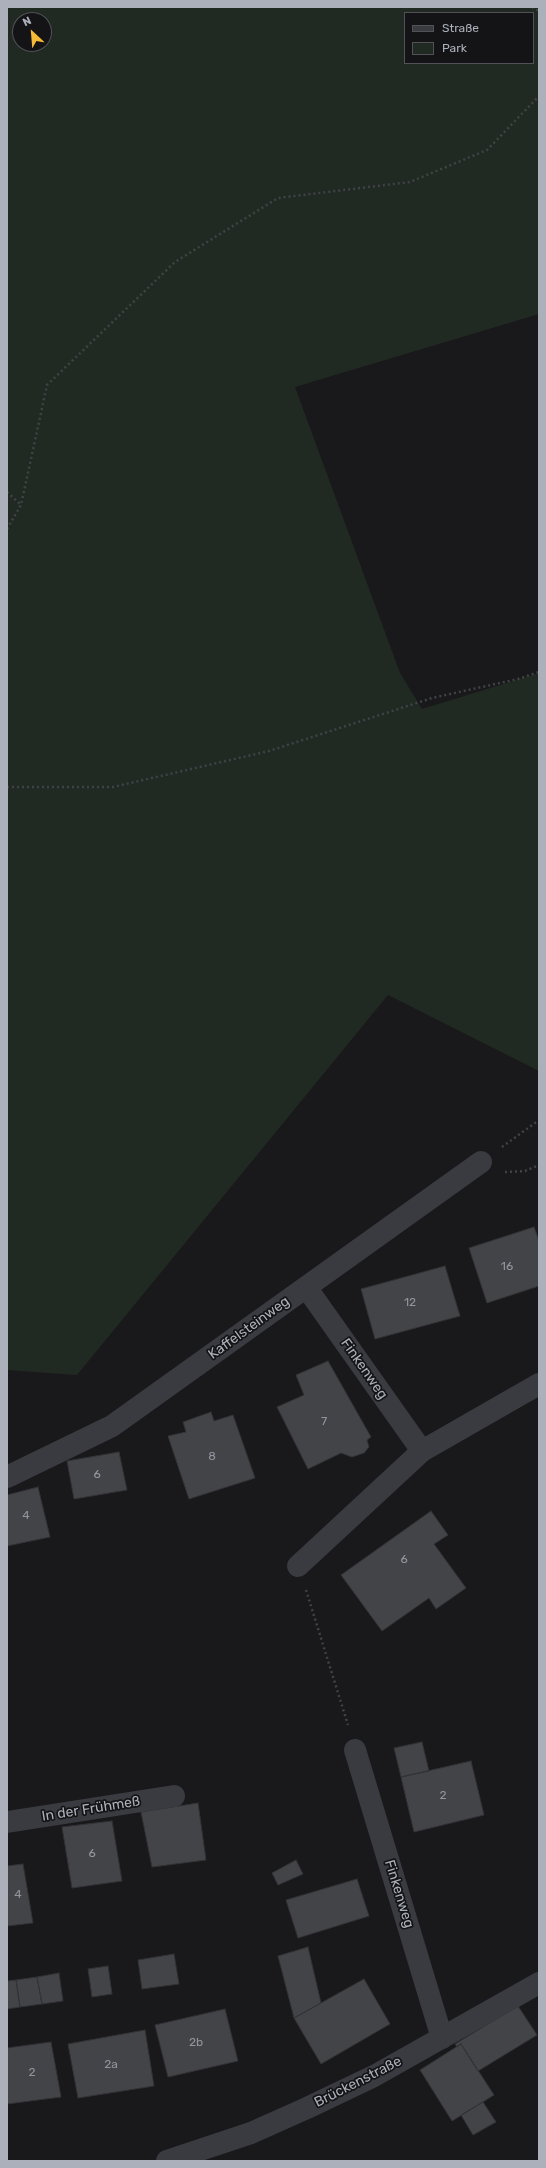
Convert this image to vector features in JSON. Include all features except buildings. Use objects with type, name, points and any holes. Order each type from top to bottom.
[{"type":"street","name":"Kaffelsteinweg","points":[[7,1477],[112,1426],[481,1162]]},
{"type":"street","name":"Finkenweg","points":[[306,1287],[422,1451]]},
{"type":"street","points":[[298,1566],[422,1451],[539,1384]]},
{"type":"street","name":"Finkenweg","points":[[355,1750],[442,2038]]},
{"type":"street","name":"In der Frühmeß","points":[[7,1822],[174,1796]]},
{"type":"street","name":"Brückenstraße","points":[[167,2161],[212,2148],[265,2127],[374,2076],[539,1983]]},
{"type":"path","points":[[532,7],[539,11]]},
{"type":"path","points":[[7,529],[21,505],[47,385],[175,262],[278,198],[410,182],[487,150],[539,96]]},
{"type":"path","points":[[7,492],[21,505]]},
{"type":"path","points":[[7,787],[113,787],[269,752],[432,698],[518,679],[539,672]]},
{"type":"path","points":[[481,1162],[539,1120]]},
{"type":"path","points":[[298,1566],[355,1750]]},
{"type":"green space","points":[[7,7],[539,7],[539,314],[295,387],[400,673],[422,709],[539,673],[539,1071],[388,995],[77,1375],[7,1370]]}]
